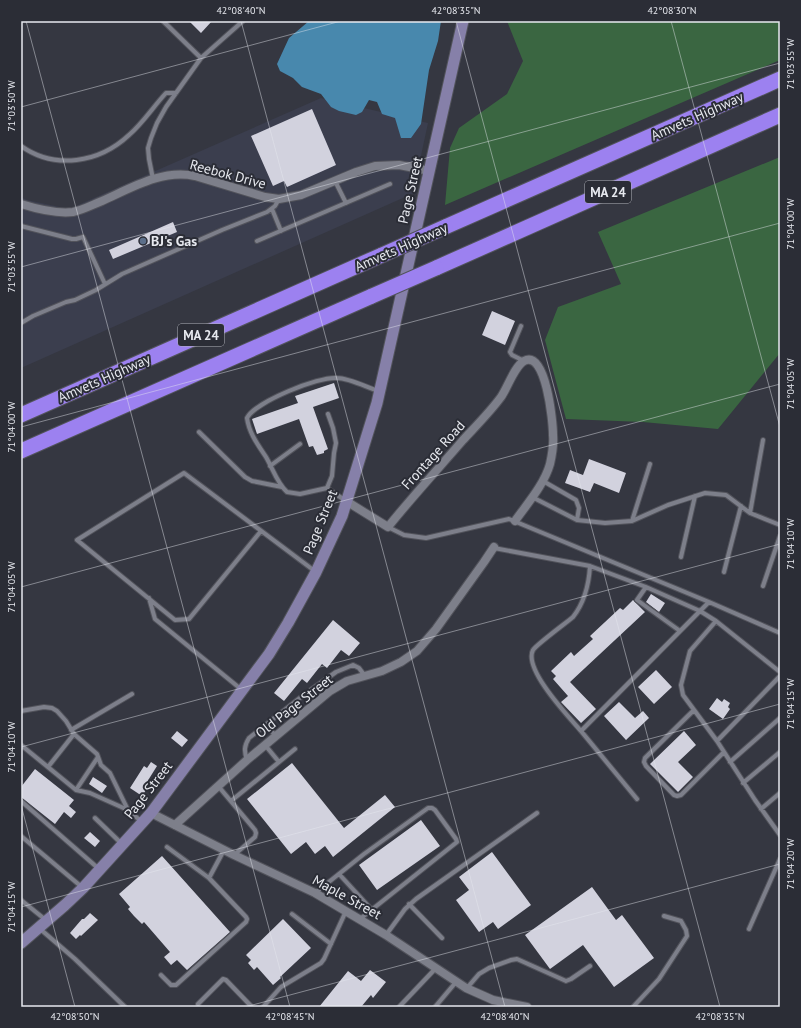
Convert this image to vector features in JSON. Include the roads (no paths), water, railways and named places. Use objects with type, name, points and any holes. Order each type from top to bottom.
[{"type":"highway","name":"Amvets Highway","points":[[21,416],[780,79]]},
{"type":"highway","name":"MA 24","points":[[21,451],[780,116]]},
{"type":"main road","name":"Page Street","points":[[21,943],[83,888],[151,813],[269,654],[316,572],[342,516],[380,392],[464,21]]},
{"type":"street","name":"Reebok Drive","points":[[21,204],[59,212],[78,211],[153,179],[174,175],[189,175],[265,197],[279,199],[301,195],[362,170],[381,165],[399,165],[430,171]]},
{"type":"street","points":[[515,521],[542,480],[549,466],[552,454],[553,418],[549,396],[541,372],[534,362],[529,360],[524,361]]},
{"type":"street","name":"Frontage Road","points":[[388,526],[473,429],[490,412],[503,394],[517,368],[524,361]]},
{"type":"street","points":[[346,500],[388,526]]},
{"type":"street","name":"Old Page Street","points":[[175,825],[247,760],[338,686],[382,671],[401,662],[417,650],[436,629],[494,547]]},
{"type":"street","name":"Maple Street","points":[[151,813],[234,855],[315,893],[346,910],[466,988],[493,1000],[527,1007]]},
{"type":"lane","points":[[163,21],[201,58]]},
{"type":"lane","points":[[153,179],[149,159],[149,143],[157,123],[201,58],[242,21]]},
{"type":"lane","points":[[21,146],[32,153],[47,159],[69,161],[92,158],[116,146],[130,135],[166,94],[176,93]]},
{"type":"lane","points":[[335,181],[346,203]]},
{"type":"lane","points":[[257,241],[390,184]]},
{"type":"lane","points":[[21,323],[33,316],[66,302],[76,300],[95,291],[122,274],[272,210],[279,199]]},
{"type":"lane","points":[[272,210],[281,231]]},
{"type":"lane","points":[[21,226],[72,238],[83,237],[105,284]]},
{"type":"lane","points":[[521,326],[510,352],[512,355],[524,361]]},
{"type":"lane","points":[[346,500],[327,488],[295,494],[287,492],[282,487],[256,443],[247,418],[249,414],[270,399],[328,378],[340,378],[380,392]]},
{"type":"lane","points":[[327,488],[332,476],[336,443],[328,414]]},
{"type":"lane","points":[[199,432],[245,477],[252,481],[282,487]]},
{"type":"lane","points":[[750,513],[763,440]]},
{"type":"lane","points":[[270,466],[300,444]]},
{"type":"lane","points":[[632,521],[650,464]]},
{"type":"lane","points":[[261,531],[189,619],[176,620],[77,540],[184,473],[316,572]]},
{"type":"lane","points":[[542,480],[576,500],[579,508],[577,520]]},
{"type":"lane","points":[[532,497],[577,520],[605,523],[632,521],[668,505],[705,493],[726,495],[750,513],[780,525]]},
{"type":"lane","points":[[681,557],[695,496]]},
{"type":"lane","points":[[724,572],[741,506]]},
{"type":"lane","points":[[388,526],[404,535],[426,538],[509,519],[780,633]]},
{"type":"lane","points":[[763,586],[780,536]]},
{"type":"lane","points":[[494,547],[590,566],[646,587],[700,611],[716,620],[780,672]]},
{"type":"lane","points":[[590,566],[590,575],[578,611],[573,617],[535,648],[532,656],[534,667],[556,704],[581,731],[637,799]]},
{"type":"lane","points":[[646,587],[637,600],[680,631]]},
{"type":"lane","points":[[149,598],[155,619],[242,691]]},
{"type":"lane","points":[[581,731],[709,602]]},
{"type":"lane","points":[[716,620],[690,651],[681,685],[683,695],[717,741],[743,783],[780,835]]},
{"type":"lane","points":[[247,760],[244,752],[245,745],[249,738],[302,697],[342,669],[352,665],[359,668],[365,676]]},
{"type":"lane","points":[[717,741],[780,676]]},
{"type":"lane","points":[[71,730],[132,694]]},
{"type":"lane","points":[[21,711],[44,707],[52,708],[62,715],[74,734],[97,754],[101,765],[114,778],[116,787],[128,810]]},
{"type":"lane","points":[[694,710],[645,758],[644,762],[646,766],[674,795],[677,796],[681,794],[724,752]]},
{"type":"lane","points":[[730,762],[780,718]]},
{"type":"lane","points":[[266,725],[276,736]]},
{"type":"lane","points":[[48,768],[74,734]]},
{"type":"lane","points":[[21,745],[76,790],[90,793],[128,810],[142,822]]},
{"type":"lane","points":[[265,745],[279,762]]},
{"type":"lane","points":[[231,801],[295,749]]},
{"type":"lane","points":[[743,783],[780,752]]},
{"type":"lane","points":[[76,790],[98,757]]},
{"type":"lane","points":[[218,787],[256,833],[255,837],[234,855]]},
{"type":"lane","points":[[761,809],[780,793]]},
{"type":"lane","points":[[21,801],[100,869]]},
{"type":"lane","points":[[315,893],[364,854],[428,808],[435,810],[457,842],[360,919]]},
{"type":"lane","points":[[386,935],[409,904],[537,812]]},
{"type":"lane","points":[[95,818],[123,845]]},
{"type":"lane","points":[[21,836],[83,888]]},
{"type":"lane","points":[[161,975],[170,985],[176,985],[246,922],[247,919],[246,916],[209,878],[167,847]]},
{"type":"lane","points":[[209,878],[225,850]]},
{"type":"lane","points":[[749,930],[780,859]]},
{"type":"lane","points":[[339,874],[372,910]]},
{"type":"lane","points":[[21,900],[75,959],[125,1007]]},
{"type":"lane","points":[[409,904],[442,938]]},
{"type":"lane","points":[[263,1007],[281,987],[321,963],[346,910]]},
{"type":"lane","points":[[292,914],[331,944]]},
{"type":"lane","points":[[633,1007],[659,979],[687,936],[686,930],[681,921],[664,916]]},
{"type":"lane","points":[[466,988],[484,971],[511,960],[522,960],[566,980],[571,979],[590,966]]},
{"type":"lane","points":[[399,1007],[436,968]]},
{"type":"lane","points":[[198,1004],[223,979],[226,980],[252,1007]]},
{"type":"lane","points":[[435,1007],[456,982]]},
{"type":"water","points":[[309,21],[441,21],[438,41],[429,70],[421,124],[411,138],[401,138],[395,118],[382,114],[377,102],[369,100],[362,112],[356,115],[339,111],[331,107],[321,94],[302,87],[293,78],[280,71],[277,64],[289,38]]},
{"type":"place","name":"BJ's Gas","points":[[143,241]]}]
